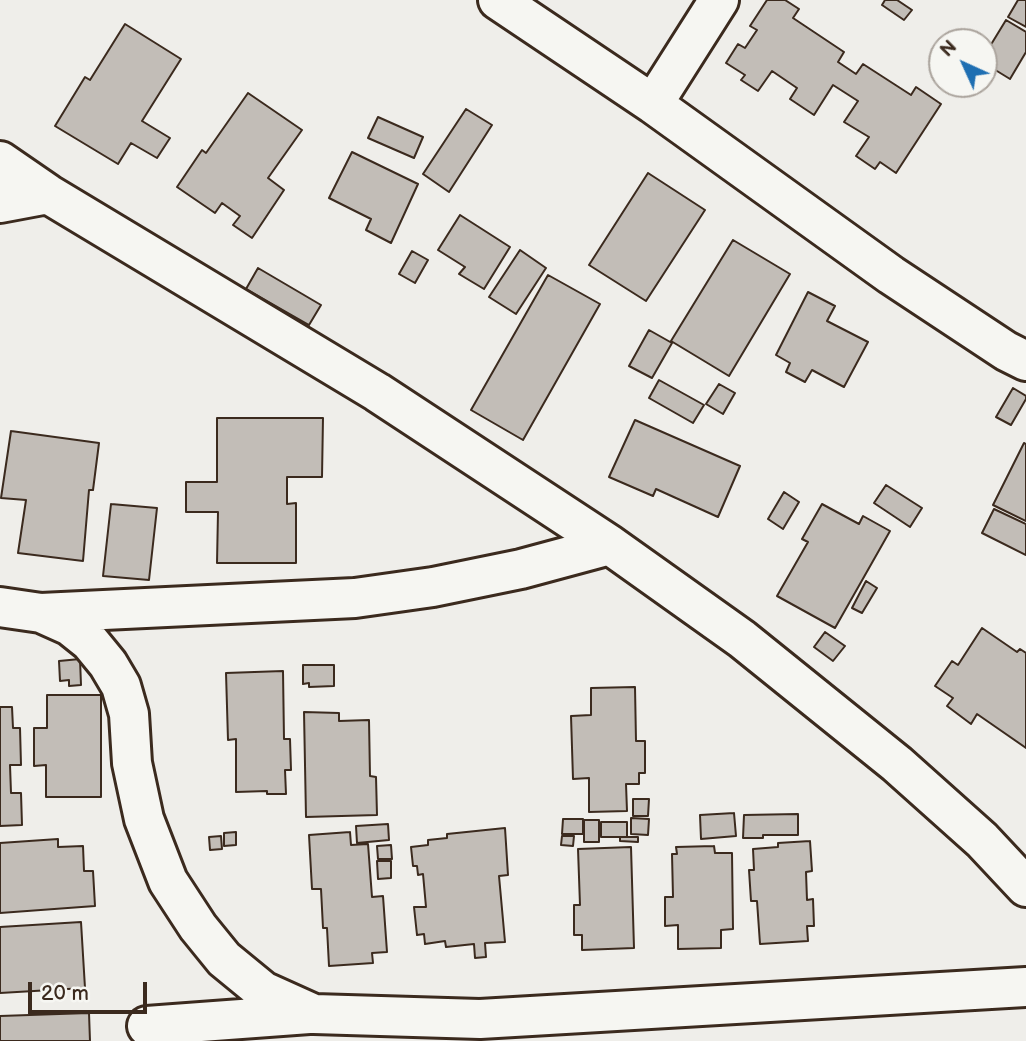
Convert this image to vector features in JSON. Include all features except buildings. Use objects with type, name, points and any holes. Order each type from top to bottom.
[{"type":"street","points":[[498,0],[653,104],[891,275],[1006,351],[1026,361]]},
{"type":"street","points":[[653,104],[719,0]]},
{"type":"street","points":[[0,162],[48,194],[377,392],[610,545],[742,639],[897,764],[982,840],[1026,887]]},
{"type":"street","points":[[0,203],[48,194]]},
{"type":"street","points":[[0,607],[41,613],[355,598],[433,587],[521,569],[610,545]]},
{"type":"street","points":[[41,613],[70,626],[90,642],[121,686],[129,714],[132,763],[144,819],[168,881],[198,927],[224,959],[263,990],[314,1014]]},
{"type":"street","points":[[147,1026],[314,1014],[480,1019],[1026,987]]}]
